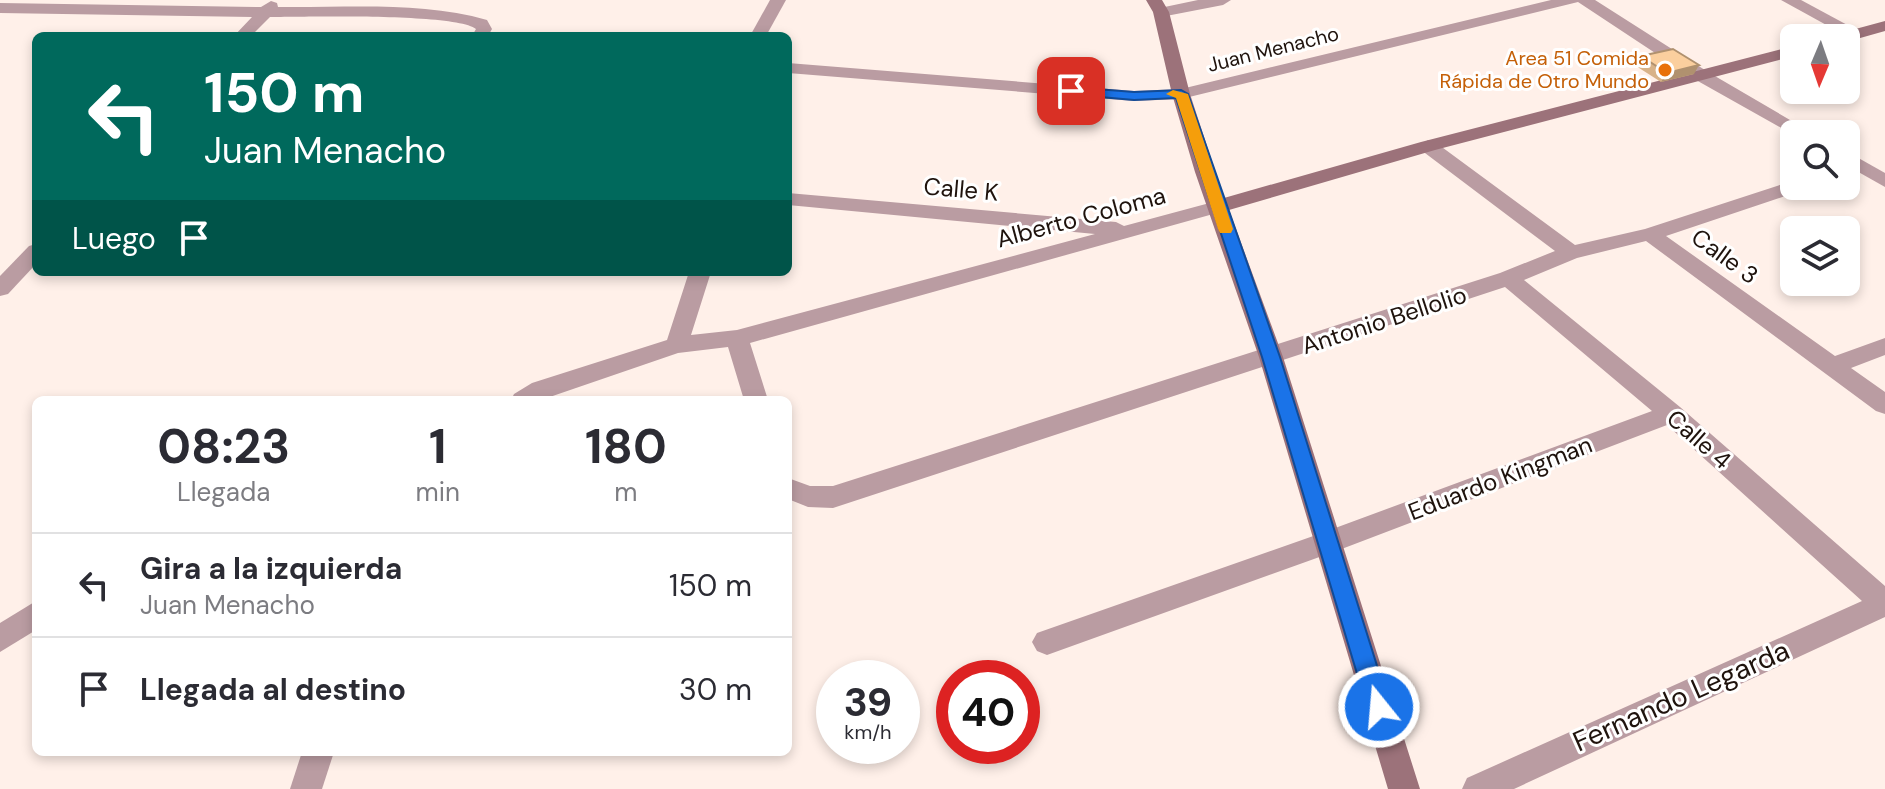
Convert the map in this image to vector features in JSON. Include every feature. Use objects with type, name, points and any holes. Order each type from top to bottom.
[{"type":"street","points":[[760,32],[778,0]]},
{"type":"street","points":[[1223,0],[1158,6],[1181,94],[1217,207],[1271,357],[1404,789]]},
{"type":"street","name":"Juan Menacho","points":[[792,68],[1134,96],[1181,94],[1571,0]]},
{"type":"street","points":[[1584,0],[1702,76],[1780,120]]},
{"type":"street","points":[[1789,0],[1830,24]]},
{"type":"street","points":[[246,32],[270,6]]},
{"type":"street","points":[[0,8],[270,6],[467,19],[481,23],[482,32]]},
{"type":"street","points":[[1860,33],[1885,26]]},
{"type":"street","name":"Alberto Coloma","points":[[529,396],[540,389],[677,345],[737,338],[1428,146],[1780,55]]},
{"type":"street","points":[[1428,146],[1571,253]]},
{"type":"street","points":[[1860,162],[1885,157]]},
{"type":"street","points":[[1860,168],[1885,181]]},
{"type":"street","name":"Antonio Bellolio","points":[[792,490],[808,496],[833,497],[1271,357],[1508,278],[1571,253],[1650,234],[1780,191]]},
{"type":"street","name":"Calle K","points":[[792,199],[1130,230]]},
{"type":"street","name":"Calle 3","points":[[1650,234],[1885,405]]},
{"type":"street","points":[[0,289],[32,255]]},
{"type":"street","points":[[677,345],[699,276]]},
{"type":"street","name":"Calle 4","points":[[1508,278],[1671,414],[1885,604]]},
{"type":"street","points":[[737,338],[755,396]]},
{"type":"street","points":[[1833,366],[1885,346]]},
{"type":"street","name":"Eduardo Kingman","points":[[1047,642],[1329,542],[1671,414]]},
{"type":"street","name":"Fernando Legarda","points":[[1478,789],[1885,604]]},
{"type":"street","points":[[0,639],[32,617]]},
{"type":"street","points":[[306,789],[317,756]]},
{"type":"building","points":[[1673,49],[1699,65],[1667,73],[1641,56]]},
{"type":"slow traffic","points":[[1173,94],[1181,94],[1225,229]]},
{"type":"place","name":"Area 51 Comida Rápida de Otro Mundo","points":[[1665,70]]},
{"type":"route","points":[[1071,91],[1134,96],[1181,94],[1205,172],[1271,357],[1379,707]]}]
